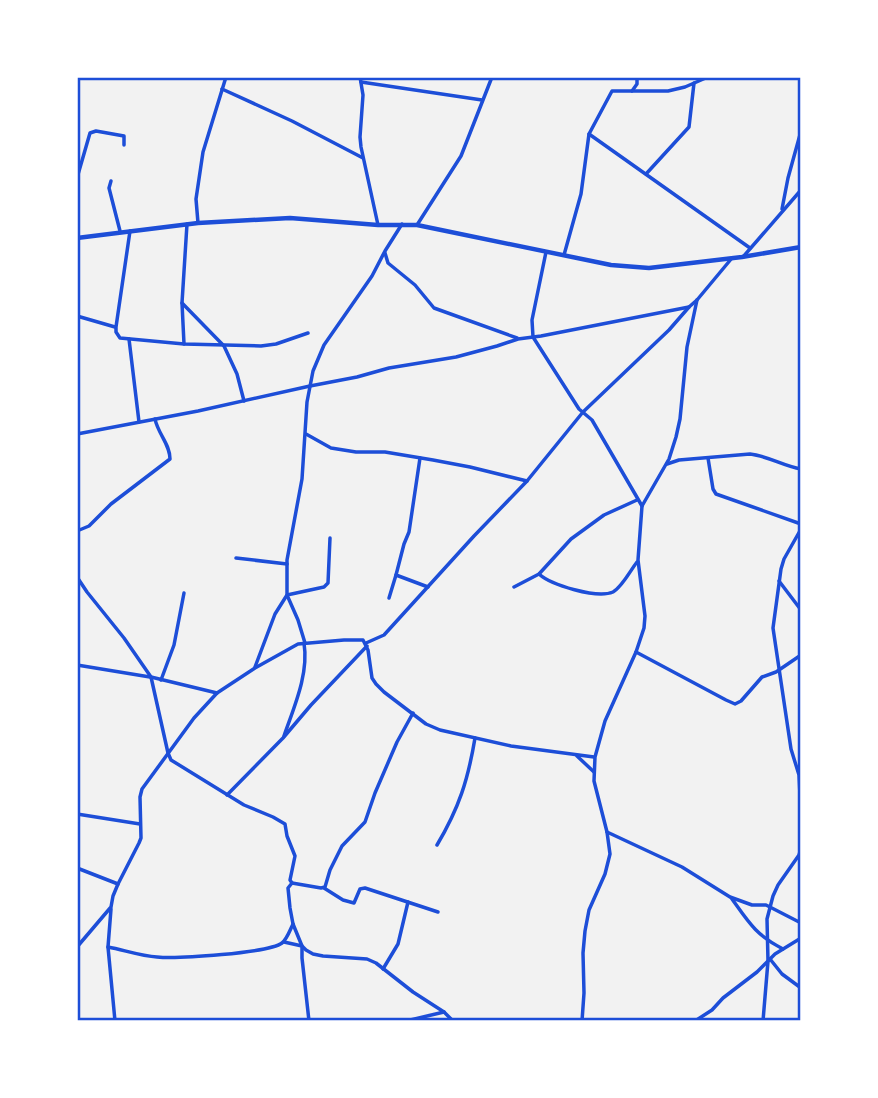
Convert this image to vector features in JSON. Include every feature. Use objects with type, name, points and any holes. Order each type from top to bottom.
[{"type":"street","points":[[198,223],[195,199],[201,164],[226,77]]},
{"type":"street","points":[[416,225],[461,156],[492,77]]},
{"type":"street","points":[[632,91],[637,84],[637,77]]},
{"type":"street","points":[[564,255],[580,194],[589,134],[612,91],[668,91],[708,77]]},
{"type":"street","points":[[378,225],[360,137],[363,95],[360,80],[482,100]]},
{"type":"street","points":[[646,174],[690,127],[694,83]]},
{"type":"street","points":[[637,84],[643,91]]},
{"type":"street","points":[[222,89],[363,158]]},
{"type":"street","points":[[77,178],[90,133],[96,131],[124,136],[124,145]]},
{"type":"street","points":[[781,211],[801,131]]},
{"type":"street","points":[[589,134],[750,248]]},
{"type":"street","points":[[111,181],[109,188],[120,231]]},
{"type":"street","points":[[742,257],[801,190]]},
{"type":"street","points":[[77,238],[187,224],[290,218],[378,225],[416,225],[611,265],[649,268],[801,247]]},
{"type":"street","points":[[184,344],[182,303],[187,224]]},
{"type":"street","points":[[283,738],[305,668],[304,643],[287,594],[287,564],[302,478],[307,402],[313,371],[324,345],[372,276],[402,224]]},
{"type":"street","points":[[131,230],[116,327],[120,338],[184,344],[261,346],[276,344],[307,333]]},
{"type":"street","points":[[385,251],[388,263],[415,285],[433,308],[518,339]]},
{"type":"street","points":[[546,251],[532,320],[533,337],[583,412],[592,420],[642,506]]},
{"type":"street","points":[[227,795],[283,738],[366,645],[384,635],[527,481],[583,412],[646,353],[697,300],[732,258]]},
{"type":"street","points":[[377,265],[388,263]]},
{"type":"street","points":[[582,1021],[585,931],[589,910],[608,864],[610,846],[597,792],[595,757],[608,714],[644,628],[645,615],[638,560],[642,506],[667,464],[680,419],[687,347],[697,300]]},
{"type":"street","points":[[182,303],[224,346],[237,374],[244,401]]},
{"type":"street","points":[[77,434],[456,356],[518,339],[689,307]]},
{"type":"street","points":[[77,316],[116,327]]},
{"type":"street","points":[[129,339],[139,422]]},
{"type":"street","points":[[77,531],[89,526],[111,504],[170,459],[168,447],[159,434],[155,418]]},
{"type":"street","points":[[306,434],[331,447],[420,458],[527,481]]},
{"type":"street","points":[[671,452],[679,460]]},
{"type":"street","points":[[667,464],[679,460],[750,454],[801,469]]},
{"type":"street","points":[[389,597],[409,532],[420,458]]},
{"type":"street","points":[[708,458],[716,494],[801,523]]},
{"type":"street","points":[[514,587],[539,574],[571,539],[604,515],[638,500]]},
{"type":"street","points":[[801,529],[784,559],[773,628],[791,749],[799,775],[801,816]]},
{"type":"street","points":[[255,668],[275,614],[287,594],[324,587],[328,583],[330,538]]},
{"type":"street","points":[[236,558],[287,564]]},
{"type":"street","points":[[539,574],[554,584],[603,594],[616,589],[638,560]]},
{"type":"street","points":[[396,575],[428,587]]},
{"type":"street","points":[[77,577],[151,677],[171,760],[227,795],[285,824],[295,856],[290,880],[292,883]]},
{"type":"street","points":[[779,581],[801,610]]},
{"type":"street","points":[[161,680],[174,645],[184,593]]},
{"type":"street","points":[[114,1021],[108,947],[111,907],[118,884],[139,843],[140,793],[194,718],[217,694],[283,651],[304,643],[358,639],[366,645],[372,678],[376,684],[426,724],[440,730],[510,746],[595,757]]},
{"type":"street","points":[[636,652],[736,704],[762,677],[776,673],[801,655]]},
{"type":"street","points":[[77,665],[151,677],[217,694]]},
{"type":"street","points":[[151,677],[217,694]]},
{"type":"street","points":[[324,888],[342,846],[365,822],[397,741],[413,713]]},
{"type":"street","points":[[437,845],[464,791],[475,738]]},
{"type":"street","points":[[575,754],[594,773]]},
{"type":"street","points":[[77,814],[140,824]]},
{"type":"street","points":[[607,832],[682,867],[730,897],[752,905],[766,905],[801,923]]},
{"type":"street","points":[[763,1021],[769,960],[767,919],[778,885],[801,848]]},
{"type":"street","points":[[77,868],[118,884]]},
{"type":"street","points":[[292,883],[324,888],[336,897],[351,902],[355,902],[362,887],[438,912]]},
{"type":"street","points":[[292,883],[288,888],[288,896],[293,924],[302,946],[309,1021]]},
{"type":"street","points":[[730,897],[752,928],[783,949]]},
{"type":"street","points":[[383,969],[398,944],[408,902]]},
{"type":"street","points":[[77,945],[111,907]]},
{"type":"street","points":[[284,942],[293,924]]},
{"type":"street","points":[[695,1021],[712,1010],[783,949],[801,938]]},
{"type":"street","points":[[108,947],[167,958],[237,953],[268,948],[284,942],[302,946],[313,954],[367,959],[453,1021]]},
{"type":"street","points":[[769,960],[801,988]]},
{"type":"street","points":[[406,1021],[444,1012]]}]
